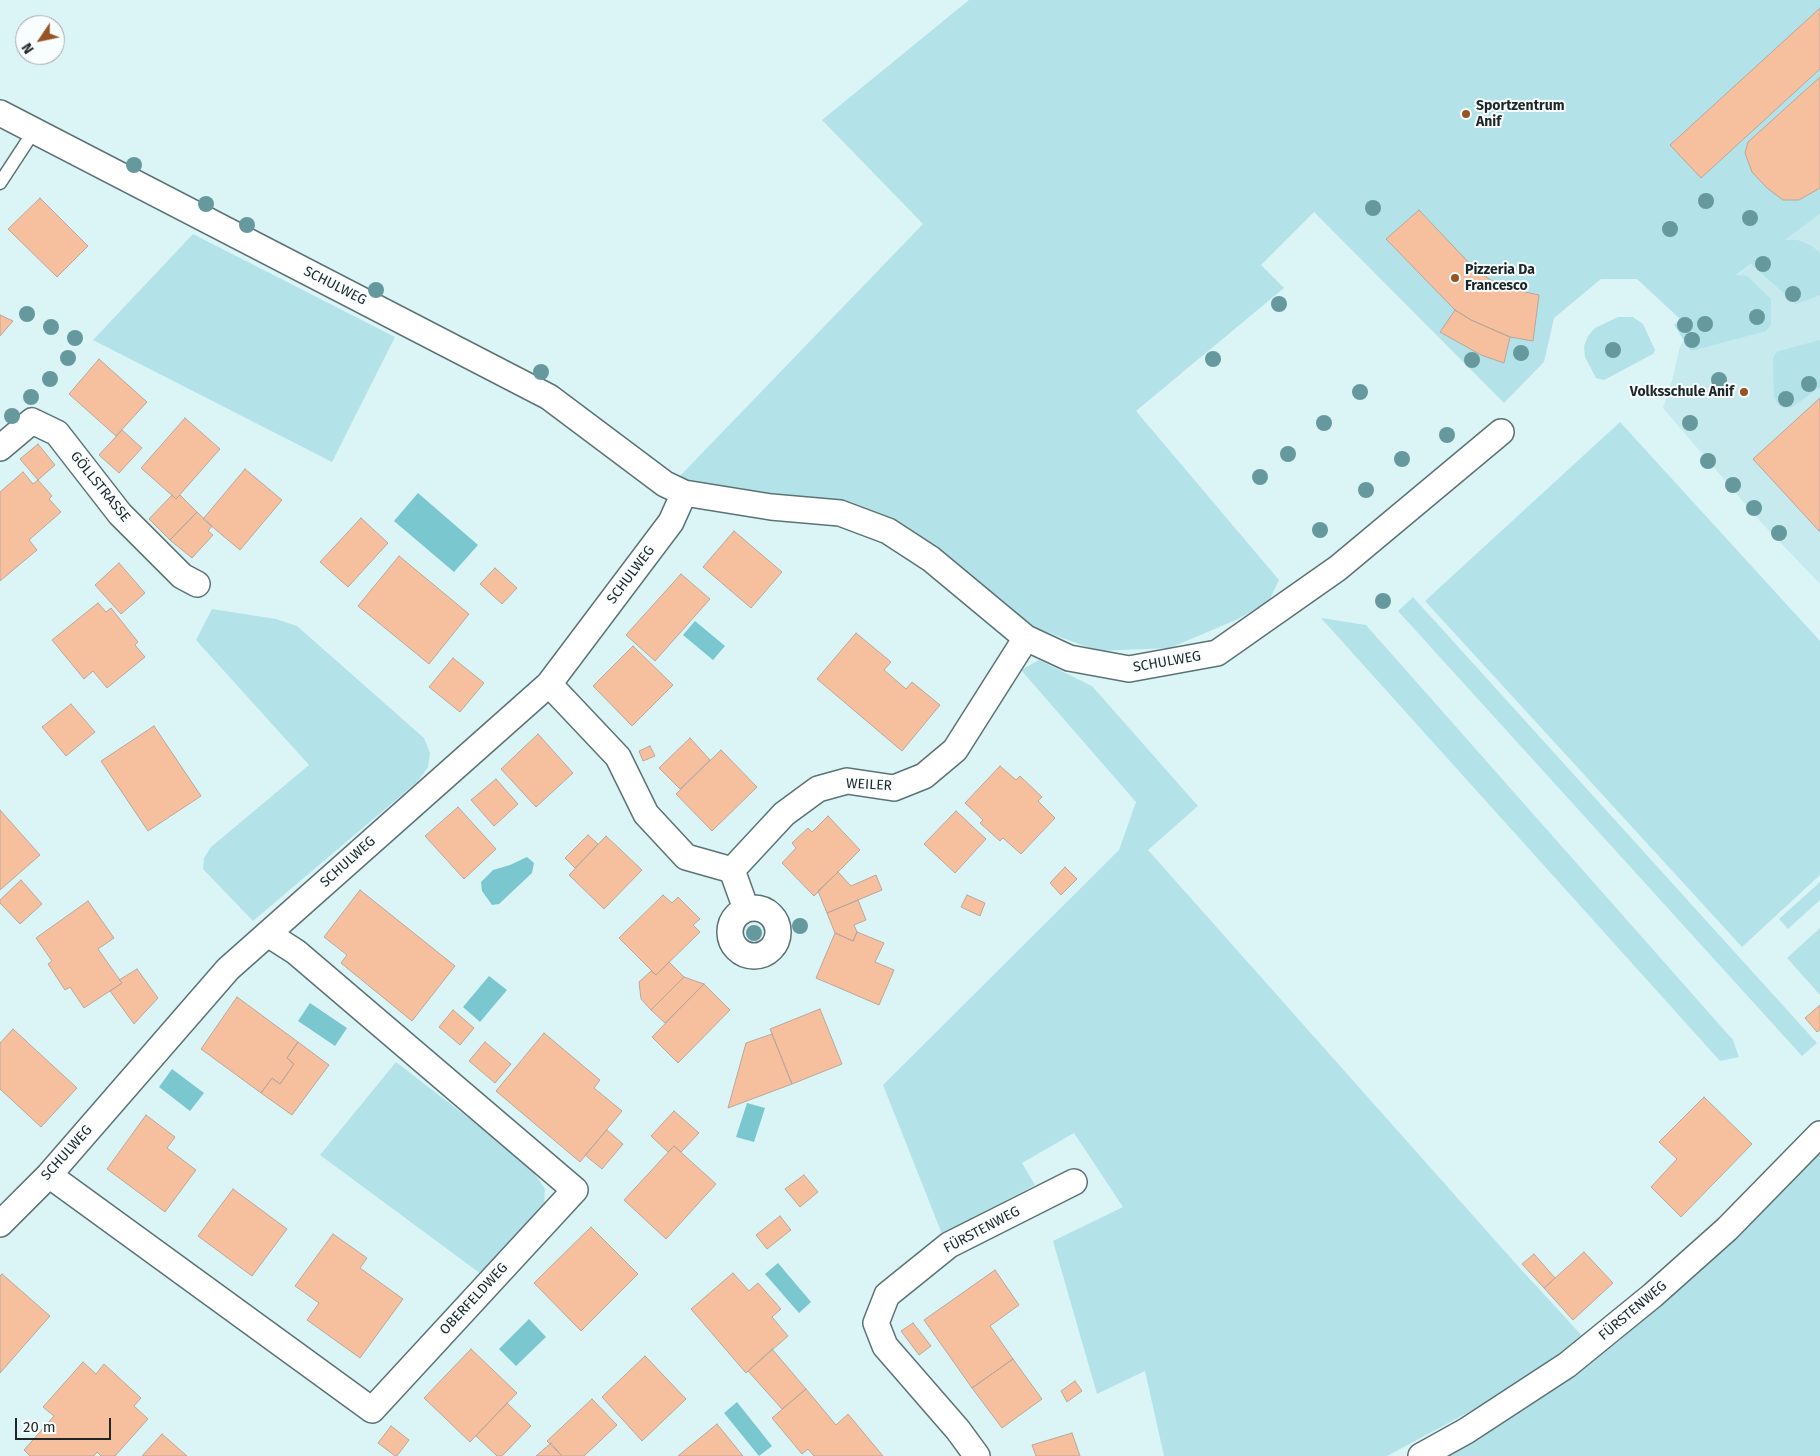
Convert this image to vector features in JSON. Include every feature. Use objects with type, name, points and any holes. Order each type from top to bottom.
[{"type":"street","name":"SCHULWEG","points":[[0,113],[549,397],[665,484],[684,493],[771,506],[840,513],[888,531],[931,559],[1026,638],[1069,658],[1128,669],[1217,653],[1338,568],[1501,432]]},
{"type":"street","name":"GÖLLSTRASSE","points":[[0,448],[32,421],[57,433],[120,514],[182,576],[197,584]]},
{"type":"street","name":"SCHULWEG","points":[[0,1224],[48,1175],[228,969],[549,684],[670,522],[684,493]]},
{"type":"street","name":"WEILER","points":[[732,870],[784,814],[818,789],[847,781],[894,788],[924,776],[955,750],[1026,638]]},
{"type":"street","points":[[549,684],[618,757],[646,814],[686,857],[732,870],[746,909]]},
{"type":"street","name":"OBERFELDWEG","points":[[48,1175],[372,1410],[575,1190],[296,952],[268,934]]},
{"type":"street","name":"FÜRSTENWEG","points":[[1421,1456],[1466,1431],[1567,1366],[1653,1295],[1727,1229],[1820,1134]]},
{"type":"street","name":"FÜRSTENWEG","points":[[977,1456],[958,1430],[885,1346],[876,1323],[887,1295],[949,1245],[1074,1182]]},
{"type":"lane","points":[[0,183],[34,131]]},
{"type":"shaded area","points":[[969,0],[1820,0],[1820,214],[1785,240],[1798,240],[1812,246],[1820,253],[1820,295],[1796,304],[1751,264],[1736,275],[1747,276],[1771,299],[1771,325],[1766,331],[1691,351],[1674,325],[1680,319],[1637,279],[1601,279],[1554,318],[1544,362],[1504,403],[1314,212],[1261,265],[1284,288],[1136,411],[1279,580],[1269,601],[1238,619],[1170,648],[1098,651],[1030,626],[907,528],[846,503],[723,491],[678,478],[923,224],[822,120]]},
{"type":"shaded area","name":"Volksschule Anif","points":[[1820,214],[1820,584],[1757,518],[1663,408],[1679,350],[1689,327],[1737,275]]},
{"type":"shaded area","points":[[193,234],[395,337],[332,462],[93,340]]},
{"type":"shaded area","points":[[1618,317],[1633,317],[1643,324],[1655,350],[1653,354],[1604,380],[1596,378],[1585,357],[1584,346],[1588,336],[1595,328]]},
{"type":"shaded area","points":[[1820,340],[1820,387],[1792,407],[1784,408],[1778,404],[1774,397],[1773,359],[1775,354],[1779,351]]},
{"type":"shaded area","points":[[1620,422],[1820,641],[1820,875],[1742,947],[1425,601]]},
{"type":"shaded area","points":[[418,493],[478,545],[454,572],[394,521]]},
{"type":"shaded area","points":[[1413,597],[1817,1043],[1802,1056],[1398,611]]},
{"type":"shaded area","points":[[212,609],[276,619],[297,626],[424,738],[430,753],[428,767],[417,782],[253,921],[203,869],[204,858],[211,847],[309,765],[196,640]]},
{"type":"shaded area","points":[[1321,618],[1366,625],[1733,1040],[1739,1057],[1720,1061]]},
{"type":"shaded area","points":[[695,621],[725,646],[713,660],[683,635]]},
{"type":"shaded area","points":[[1039,660],[1092,686],[1198,806],[1148,850],[1585,1339],[1482,1405],[1387,1456],[1164,1456],[1145,1371],[1097,1394],[1053,1241],[1123,1207],[1074,1133],[1022,1163],[1035,1185],[942,1234],[883,1085],[1119,850],[1136,802],[1021,670]]},
{"type":"shaded area","points":[[527,857],[534,863],[532,873],[499,904],[492,905],[482,891],[481,882],[493,870]]},
{"type":"shaded area","points":[[1820,882],[1820,900],[1788,929],[1779,919]]},
{"type":"shaded area","points":[[1820,928],[1820,995],[1787,958]]},
{"type":"shaded area","points":[[489,976],[507,990],[480,1022],[463,1007]]},
{"type":"shaded area","points":[[310,1003],[347,1028],[335,1046],[298,1021]]},
{"type":"shaded area","points":[[396,1062],[528,1164],[545,1189],[544,1206],[481,1274],[320,1155]]},
{"type":"shaded area","points":[[172,1069],[204,1093],[190,1111],[159,1087]]},
{"type":"shaded area","points":[[747,1103],[765,1108],[754,1142],[736,1137]]},
{"type":"shaded area","points":[[1820,1152],[1820,1456],[1435,1456],[1503,1419],[1619,1341],[1743,1231]]},
{"type":"shaded area","points":[[778,1263],[811,1302],[799,1313],[765,1274]]},
{"type":"shaded area","points":[[529,1319],[546,1337],[516,1366],[499,1349]]},
{"type":"shaded area","points":[[737,1402],[772,1446],[759,1456],[724,1413]]},
{"type":"building","points":[[1820,8],[1820,69],[1701,178],[1670,145]]},
{"type":"building","points":[[1820,77],[1820,188],[1799,200],[1783,200],[1767,188],[1752,172],[1745,153],[1748,142]]},
{"type":"building","points":[[40,198],[88,246],[57,277],[8,229]]},
{"type":"building","name":"Pizzeria Da Francesco","points":[[1419,210],[1481,274],[1511,289],[1539,295],[1533,341],[1510,337],[1471,320],[1455,310],[1386,239]]},
{"type":"building","points":[[1455,310],[1471,320],[1510,337],[1504,363],[1481,355],[1440,332]]},
{"type":"building","points":[[0,315],[13,321],[0,336]]},
{"type":"building","points":[[99,359],[147,402],[116,436],[69,394]]},
{"type":"building","points":[[1820,398],[1820,532],[1753,459]]},
{"type":"building","points":[[185,418],[220,449],[176,499],[141,468]]},
{"type":"building","points":[[122,430],[142,448],[119,473],[99,455]]},
{"type":"building","points":[[38,444],[55,465],[38,480],[20,459]]},
{"type":"building","points":[[245,469],[282,500],[240,550],[203,519]]},
{"type":"building","points":[[23,472],[33,484],[38,480],[52,496],[49,499],[61,512],[29,540],[37,550],[0,581],[0,492]]},
{"type":"building","points":[[172,495],[176,499],[180,495],[197,512],[170,540],[149,519]]},
{"type":"building","points":[[197,512],[212,526],[208,531],[213,535],[192,558],[170,540]]},
{"type":"building","points":[[361,518],[388,543],[348,587],[320,562]]},
{"type":"building","points":[[734,531],[782,572],[751,608],[703,567]]},
{"type":"building","points":[[399,556],[469,614],[429,664],[358,606]]},
{"type":"building","points":[[119,563],[145,593],[121,614],[95,585]]},
{"type":"building","points":[[495,568],[517,588],[502,604],[480,584]]},
{"type":"building","points":[[681,574],[710,599],[655,661],[626,635]]},
{"type":"building","points":[[98,603],[106,612],[111,608],[138,642],[135,645],[145,657],[107,688],[93,671],[84,679],[52,640]]},
{"type":"building","points":[[856,633],[891,662],[884,670],[906,689],[912,682],[940,705],[902,751],[817,679]]},
{"type":"building","points":[[633,646],[673,685],[632,726],[593,686]]},
{"type":"building","points":[[453,658],[484,683],[460,712],[429,687]]},
{"type":"building","points":[[71,704],[95,732],[66,756],[42,727]]},
{"type":"building","points":[[154,726],[201,796],[148,831],[101,761]]},
{"type":"building","points":[[538,734],[573,773],[536,807],[501,769]]},
{"type":"building","points":[[690,738],[710,760],[680,789],[659,768]]},
{"type":"building","points":[[650,746],[655,756],[643,761],[639,751]]},
{"type":"building","points":[[721,750],[757,787],[712,831],[676,794]]},
{"type":"building","points":[[1000,766],[1016,780],[1020,776],[1042,797],[1038,801],[1055,818],[1021,854],[1003,838],[1000,841],[980,823],[983,820],[965,803]]},
{"type":"building","points":[[496,779],[518,804],[494,826],[471,800]]},
{"type":"building","points":[[458,807],[496,849],[464,879],[425,836]]},
{"type":"building","points":[[0,810],[40,855],[0,890]]},
{"type":"building","points":[[956,811],[986,839],[955,873],[924,844]]},
{"type":"building","points":[[828,816],[860,850],[814,896],[782,863],[796,848],[792,843],[808,828],[812,832]]},
{"type":"building","points":[[588,835],[598,844],[575,868],[565,858]]},
{"type":"building","points":[[606,836],[642,870],[604,909],[569,875]]},
{"type":"building","points":[[1065,867],[1077,879],[1061,895],[1050,883]]},
{"type":"building","points":[[838,872],[851,886],[876,875],[882,890],[827,913],[818,891]]},
{"type":"building","points":[[21,880],[42,904],[20,924],[0,903],[0,900]]},
{"type":"building","points":[[360,890],[455,966],[412,1021],[341,963],[347,955],[324,937]]},
{"type":"building","points":[[663,895],[672,903],[678,897],[700,919],[693,925],[700,932],[656,975],[619,938]]},
{"type":"building","points":[[967,895],[985,903],[980,916],[961,907]]},
{"type":"building","points":[[858,900],[866,920],[854,925],[857,932],[853,941],[835,933],[827,913]]},
{"type":"building","points":[[88,901],[114,938],[98,949],[122,983],[84,1008],[70,987],[65,990],[48,964],[52,961],[36,938]]},
{"type":"building","points":[[857,932],[884,943],[875,962],[894,970],[879,1005],[816,978],[835,933],[853,941]]},
{"type":"building","points":[[669,962],[684,977],[651,1010],[641,999],[639,982],[651,971],[656,975]]},
{"type":"building","points":[[137,969],[158,998],[134,1024],[110,991],[122,983],[119,980]]},
{"type":"building","points":[[684,977],[704,984],[665,1023],[651,1010]]},
{"type":"building","points":[[704,984],[730,1010],[678,1063],[652,1037]]},
{"type":"building","points":[[237,997],[298,1042],[287,1058],[294,1064],[280,1084],[272,1078],[261,1093],[201,1049]]},
{"type":"building","points":[[1820,1005],[1820,1030],[1817,1032],[1805,1018]]},
{"type":"building","points":[[820,1009],[842,1064],[792,1084],[770,1029]]},
{"type":"building","points":[[453,1010],[474,1028],[460,1045],[439,1027]]},
{"type":"building","points":[[13,1029],[77,1088],[41,1127],[0,1089],[0,1043]]},
{"type":"building","points":[[544,1033],[600,1080],[594,1088],[622,1111],[580,1162],[496,1091]]},
{"type":"building","points":[[772,1034],[792,1084],[728,1108],[746,1043]]},
{"type":"building","points":[[298,1042],[329,1065],[292,1115],[261,1093],[272,1078],[280,1084],[294,1064],[287,1058]]},
{"type":"building","points":[[485,1042],[511,1064],[495,1083],[469,1061]]},
{"type":"building","points":[[1704,1097],[1752,1144],[1681,1217],[1651,1187],[1677,1159],[1659,1142]]},
{"type":"building","points":[[674,1111],[699,1133],[681,1152],[674,1146],[668,1152],[651,1136]]},
{"type":"building","points":[[146,1115],[175,1137],[167,1148],[196,1170],[165,1212],[107,1169]]},
{"type":"building","points":[[607,1130],[623,1144],[602,1169],[585,1155]]},
{"type":"building","points":[[674,1146],[716,1184],[666,1239],[624,1200]]},
{"type":"building","points":[[804,1175],[818,1192],[800,1207],[785,1189]]},
{"type":"building","points":[[233,1189],[287,1229],[252,1276],[198,1236]]},
{"type":"building","points":[[780,1216],[791,1230],[767,1249],[756,1235]]},
{"type":"building","points":[[591,1227],[638,1274],[581,1331],[534,1283]]},
{"type":"building","points":[[333,1234],[367,1258],[360,1268],[403,1299],[360,1358],[307,1320],[319,1303],[295,1286]]},
{"type":"building","points":[[1584,1252],[1613,1283],[1573,1320],[1544,1288]]},
{"type":"building","points":[[1534,1254],[1555,1278],[1544,1288],[1522,1264]]},
{"type":"building","points":[[995,1270],[1019,1305],[990,1326],[1013,1359],[972,1388],[924,1320]]},
{"type":"building","points":[[733,1273],[749,1291],[758,1283],[781,1309],[772,1317],[788,1336],[746,1373],[691,1309]]},
{"type":"building","points":[[2,1274],[50,1316],[0,1373],[0,1276]]},
{"type":"building","points":[[913,1323],[931,1346],[919,1355],[901,1331]]},
{"type":"building","points":[[471,1349],[517,1393],[470,1442],[424,1398]]},
{"type":"building","points":[[772,1349],[806,1389],[782,1409],[748,1371]]},
{"type":"building","points":[[645,1356],[686,1399],[642,1441],[602,1397]]},
{"type":"building","points":[[1013,1359],[1042,1399],[1002,1428],[972,1388]]},
{"type":"building","points":[[83,1362],[96,1374],[104,1364],[141,1398],[134,1406],[148,1419],[115,1456],[101,1456],[97,1452],[94,1456],[30,1456],[24,1450],[54,1416],[43,1407]]},
{"type":"building","points":[[1075,1381],[1082,1391],[1067,1402],[1061,1391]]},
{"type":"building","points":[[806,1389],[836,1425],[848,1414],[883,1456],[814,1456],[808,1449],[802,1454],[772,1418]]},
{"type":"building","points":[[592,1399],[617,1425],[584,1456],[562,1456],[547,1441]]},
{"type":"building","points":[[507,1403],[531,1426],[502,1456],[497,1456],[476,1436]]},
{"type":"building","points":[[717,1424],[743,1456],[678,1456]]},
{"type":"building","points":[[391,1426],[409,1440],[397,1456],[378,1443]]},
{"type":"building","points":[[1072,1433],[1080,1456],[1036,1456],[1032,1445]]},
{"type":"building","points":[[162,1434],[187,1456],[142,1456]]},
{"type":"building","points":[[551,1443],[562,1456],[536,1456]]},
{"type":"place","name":"Sportzentrum Anif","points":[[1466,114]]},
{"type":"place","name":"Pizzeria Da Francesco","points":[[1455,278]]},
{"type":"place","name":"Volksschule Anif","points":[[1744,392]]}]
